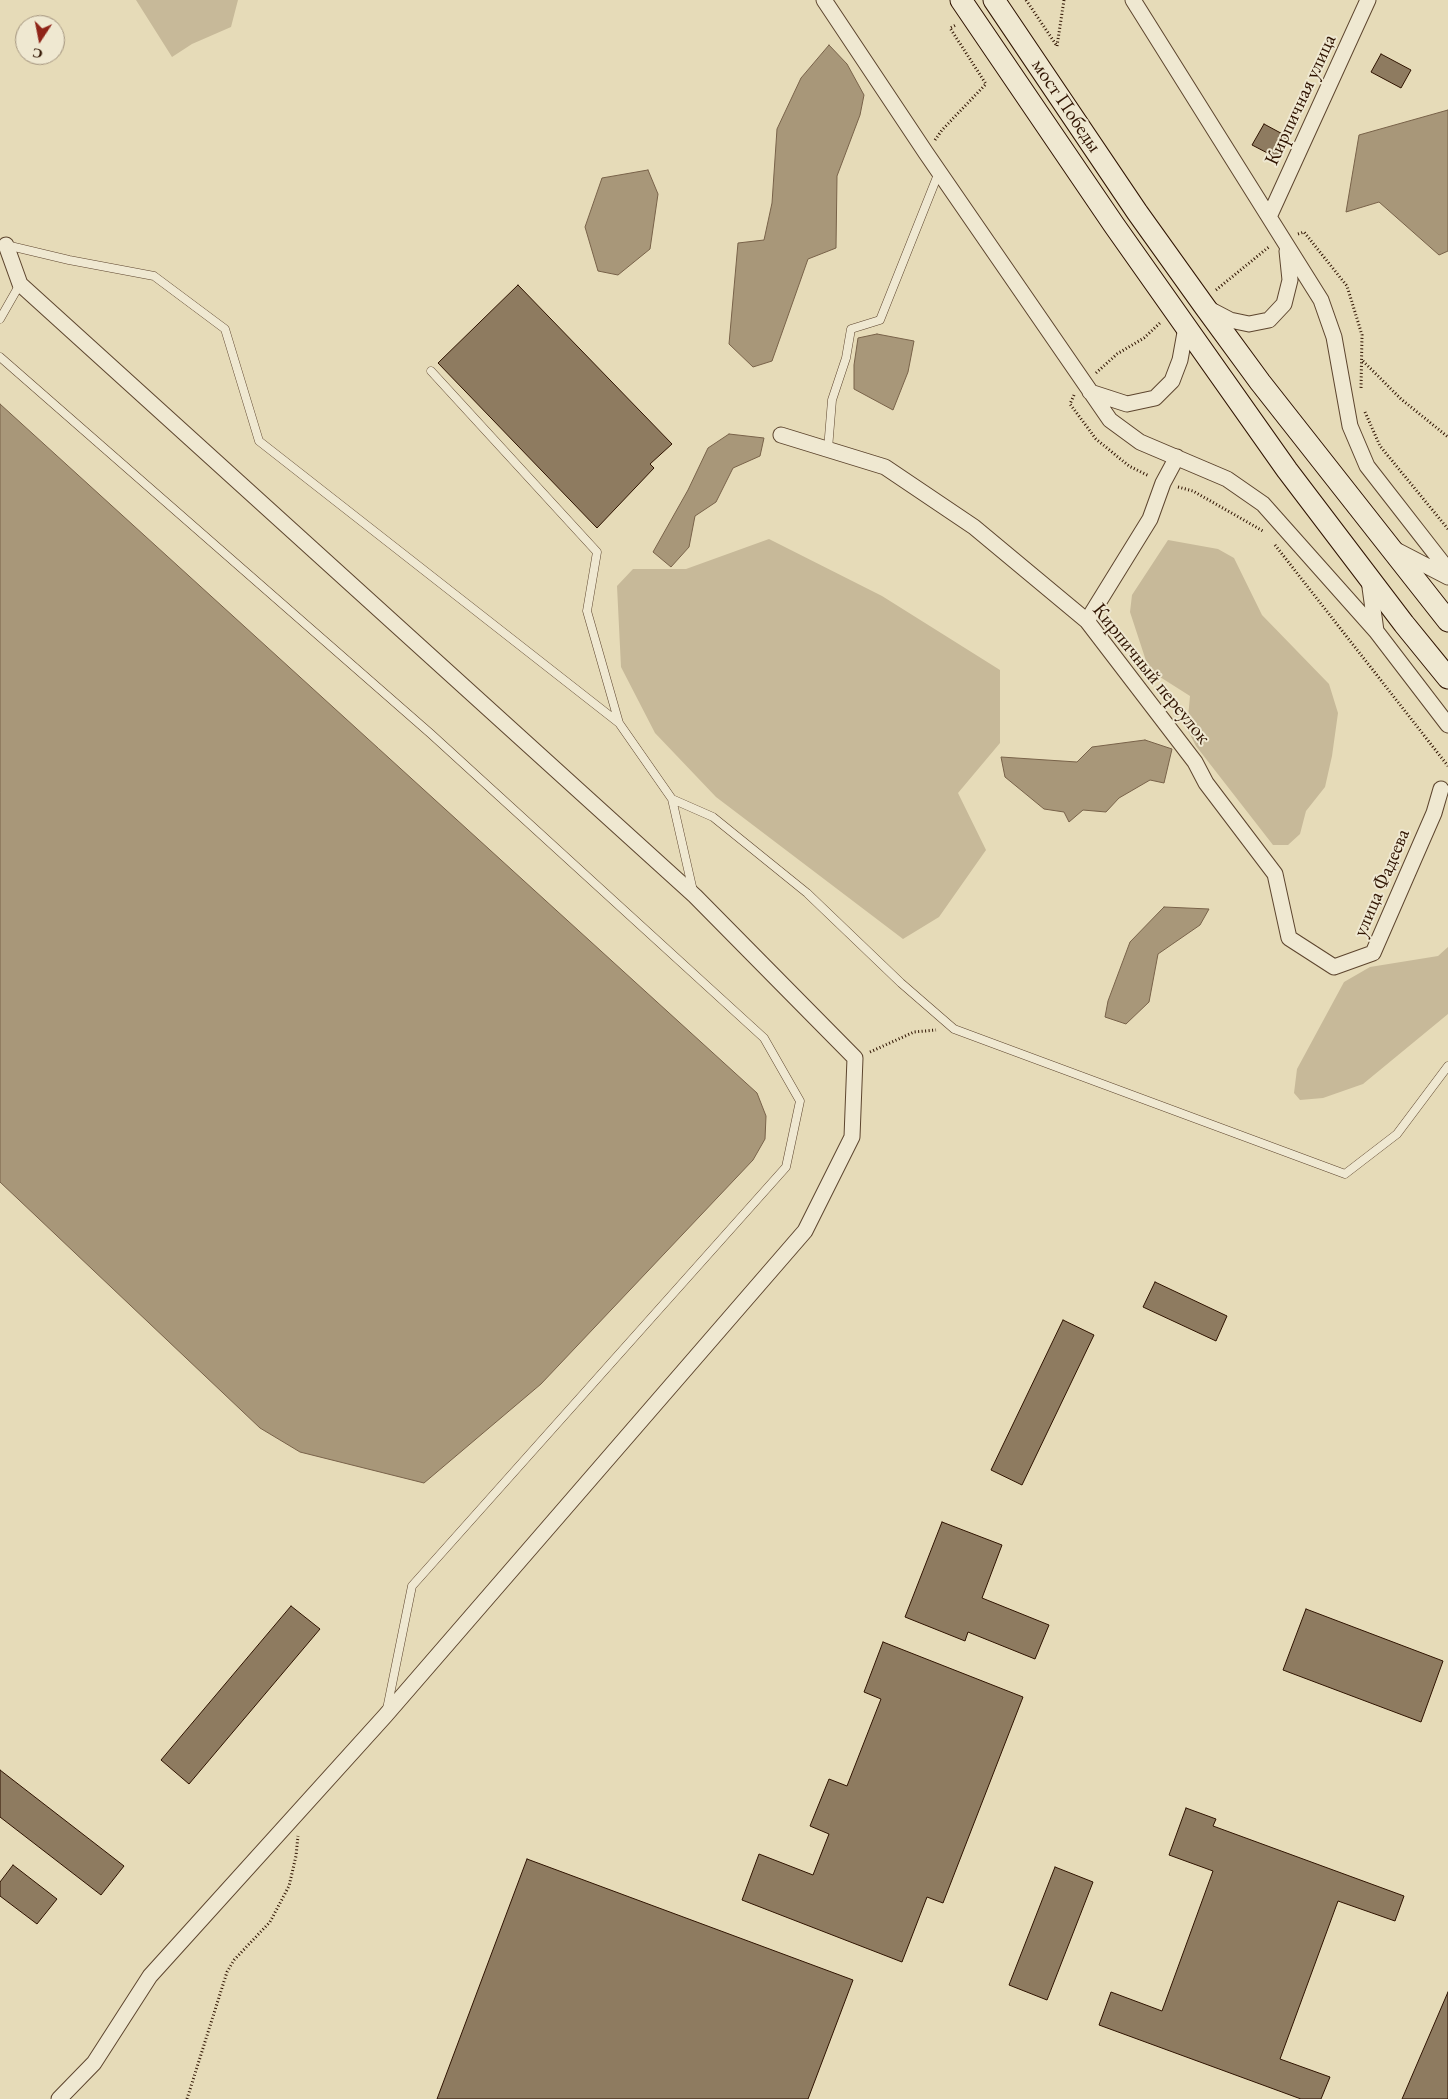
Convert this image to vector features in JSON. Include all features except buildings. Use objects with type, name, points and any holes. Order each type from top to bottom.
[{"type":"main road","name":"мост Победы","points":[[994,0],[1137,212],[1205,307],[1260,382],[1448,621]]},
{"type":"main road","points":[[966,7],[1114,226],[1287,470],[1448,678]]},
{"type":"street","points":[[824,0],[926,153],[1110,420],[1140,442],[1227,479],[1263,504],[1376,631],[1448,725]]},
{"type":"street","points":[[1133,0],[1321,300],[1334,337],[1350,426],[1367,466],[1448,570]]},
{"type":"street","name":"Кирпичная улица","points":[[1269,217],[1368,0]]},
{"type":"street","points":[[6,245],[20,284],[695,896],[855,1058],[852,1137],[805,1232],[385,1716],[150,1976],[94,2063],[60,2099]]},
{"type":"street","points":[[1205,307],[1230,320],[1249,324],[1269,320],[1284,304],[1290,280],[1287,247]]},
{"type":"street","points":[[1087,387],[1127,404],[1155,398],[1172,381],[1180,360],[1186,327]]},
{"type":"street","name":"Кирпичный переулок","points":[[781,435],[885,467],[974,527],[1087,621],[1195,762],[1206,783],[1275,874],[1289,938],[1334,967]]},
{"type":"street","points":[[1087,621],[1150,519],[1163,483],[1176,456]]},
{"type":"street","points":[[1388,545],[1448,577]]},
{"type":"street","points":[[1369,576],[1376,631]]},
{"type":"street","name":"улица Фадеева","points":[[1334,967],[1373,954],[1434,813],[1442,789]]},
{"type":"lane","points":[[828,450],[832,400],[846,358],[851,329],[880,320],[939,172]]},
{"type":"lane","points":[[6,245],[70,260],[154,276],[225,330],[259,441],[619,722],[672,798],[695,896]]},
{"type":"lane","points":[[0,319],[20,284]]},
{"type":"lane","points":[[0,357],[431,734],[764,1038],[800,1102],[786,1167],[412,1586],[385,1716]]},
{"type":"lane","points":[[432,372],[597,552],[587,611],[619,722]]},
{"type":"lane","points":[[672,798],[713,817],[807,893],[901,983],[954,1028],[1346,1174],[1397,1134],[1448,1066]]},
{"type":"path","points":[[1026,0],[1057,46],[1064,0]]},
{"type":"path","points":[[926,153],[942,130],[986,84],[950,28],[966,7]]},
{"type":"path","points":[[1166,318],[1144,338],[1117,354],[1087,387],[1075,391],[1070,404],[1096,439],[1129,466],[1163,483],[1193,491],[1265,532]]},
{"type":"path","points":[[1362,360],[1401,399],[1448,437]]},
{"type":"path","points":[[1271,540],[1448,766]]},
{"type":"path","points":[[855,1058],[914,1032],[954,1028]]},
{"type":"path","points":[[187,2099],[227,1972],[234,1960],[270,1922],[288,1886],[296,1856],[300,1810]]},
{"type":"shaded area","points":[[136,0],[238,0],[231,27],[192,44],[172,57]]},
{"type":"shaded area","points":[[829,45],[847,64],[864,95],[860,115],[837,176],[836,248],[808,259],[772,361],[753,367],[729,344],[738,243],[764,240],[772,203],[777,129],[801,78]]},
{"type":"shaded area","points":[[1448,110],[1448,251],[1439,255],[1379,202],[1346,212],[1359,135]]},
{"type":"shaded area","points":[[648,170],[658,194],[650,249],[618,275],[598,271],[585,227],[602,178]]},
{"type":"shaded area","points":[[877,334],[914,341],[908,372],[893,410],[854,389],[854,365],[858,338]]},
{"type":"shaded area","points":[[0,404],[757,1093],[766,1116],[765,1139],[753,1160],[541,1384],[424,1483],[300,1452],[260,1428],[0,1182]]},
{"type":"shaded area","points":[[729,434],[764,438],[760,456],[733,468],[716,502],[695,516],[689,547],[671,567],[653,552],[688,490],[708,448]]},
{"type":"shaded area","points":[[769,539],[882,596],[1000,670],[1000,743],[958,793],[986,850],[939,917],[903,939],[716,797],[655,733],[621,667],[617,586],[633,569],[686,569]]},
{"type":"shaded area","points":[[1168,540],[1218,549],[1234,558],[1262,615],[1329,684],[1338,713],[1332,756],[1325,787],[1306,811],[1300,834],[1288,845],[1273,845],[1196,746],[1187,729],[1190,696],[1149,670],[1130,612],[1132,595]]},
{"type":"shaded area","points":[[1145,740],[1172,749],[1164,783],[1150,780],[1119,798],[1106,812],[1083,810],[1069,822],[1064,812],[1044,809],[1005,777],[1001,757],[1077,762],[1092,747]]},
{"type":"shaded area","points":[[1164,907],[1209,909],[1200,925],[1158,954],[1149,1002],[1126,1024],[1105,1017],[1108,1001],[1130,942]]},
{"type":"shaded area","points":[[1448,947],[1448,1014],[1363,1084],[1323,1098],[1300,1100],[1294,1093],[1297,1069],[1344,982],[1370,967],[1438,956]]}]
